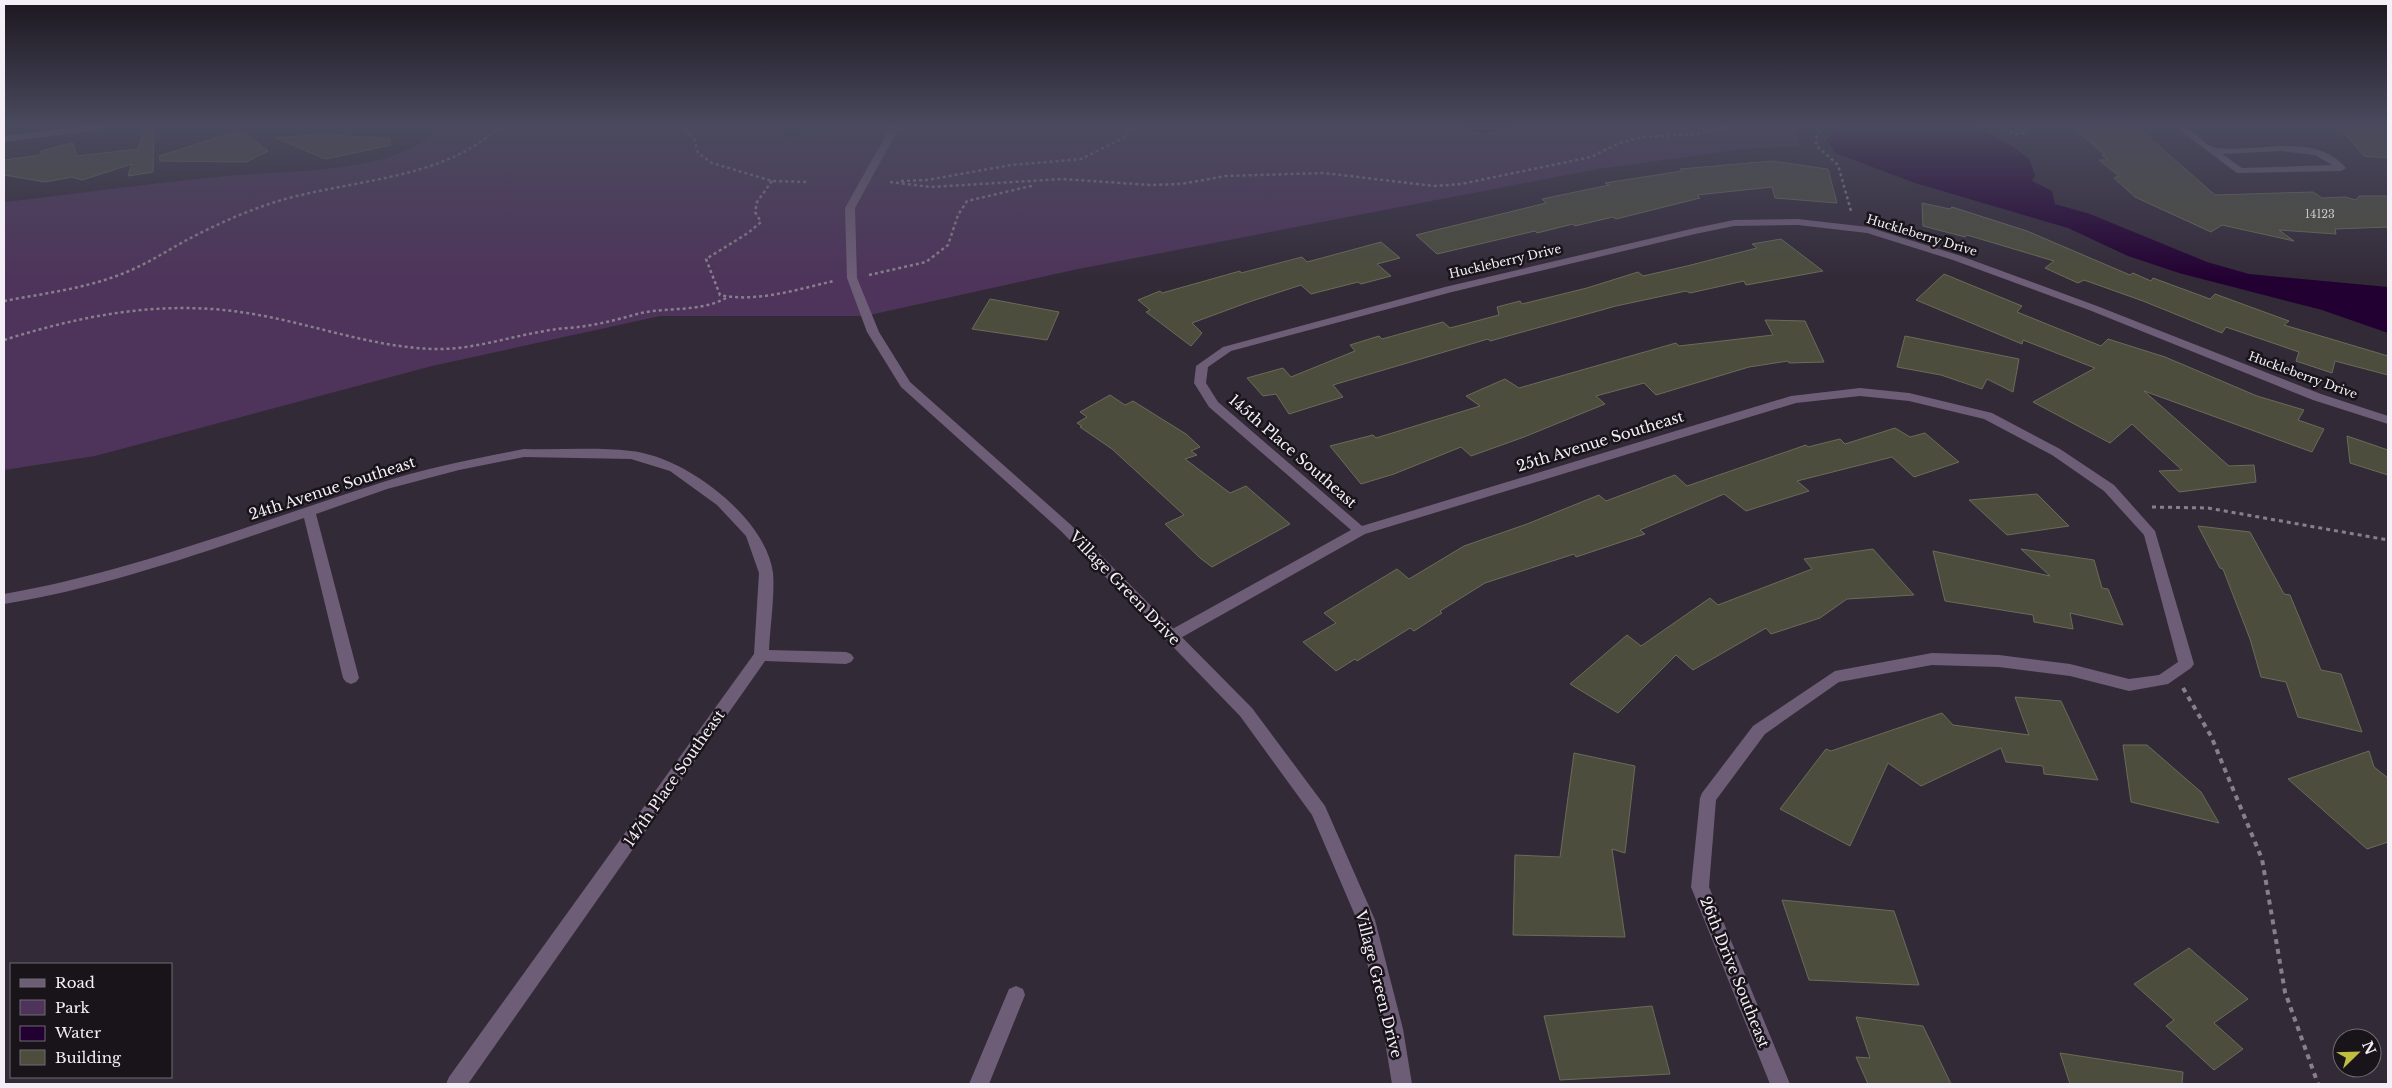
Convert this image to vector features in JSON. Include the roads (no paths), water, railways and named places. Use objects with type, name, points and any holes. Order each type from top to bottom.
[{"type":"street","name":"Village Green Drive","points":[[868,177],[850,208],[852,278],[873,332],[905,384],[1066,528],[1246,712],[1319,811],[1366,920],[1393,1029],[1402,1084]]},
{"type":"street","name":"Huckleberry Drive","points":[[1202,366],[1227,349],[1448,289],[1734,223],[1798,222],[1868,230],[1957,258],[2093,308],[2317,397],[2388,420]]},
{"type":"street","name":"145th Place Southeast","points":[[1202,366],[1200,383],[1213,404],[1360,531]]},
{"type":"street","name":"25th Avenue Southeast","points":[[1172,636],[1360,531],[1795,399],[1860,392],[1909,397],[1988,416],[2056,452],[2109,488],[2150,534],[2186,664],[2169,676]]},
{"type":"street","name":"24th Avenue Southeast","points":[[4,599],[29,595],[118,572],[231,538],[384,486],[459,466],[524,453],[632,455],[675,468],[722,502],[752,534],[766,573],[760,655]]},
{"type":"street","points":[[309,512],[351,678]]},
{"type":"street","points":[[760,655],[846,658]]},
{"type":"street","name":"147th Place Southeast","points":[[456,1084],[760,655]]},
{"type":"street","name":"26th Drive Southeast","points":[[1780,1084],[1700,887],[1708,798],[1759,730],[1835,677],[1932,659],[1999,660],[2061,668],[2129,685],[2169,676]]},
{"type":"street","points":[[979,1084],[1016,994]]},
{"type":"water","points":[[1898,177],[2035,177],[2032,181],[2052,191],[2055,204],[2090,214],[2207,262],[2249,274],[2388,287],[2388,333],[2322,310],[2179,273],[2128,256],[2068,228]]}]
